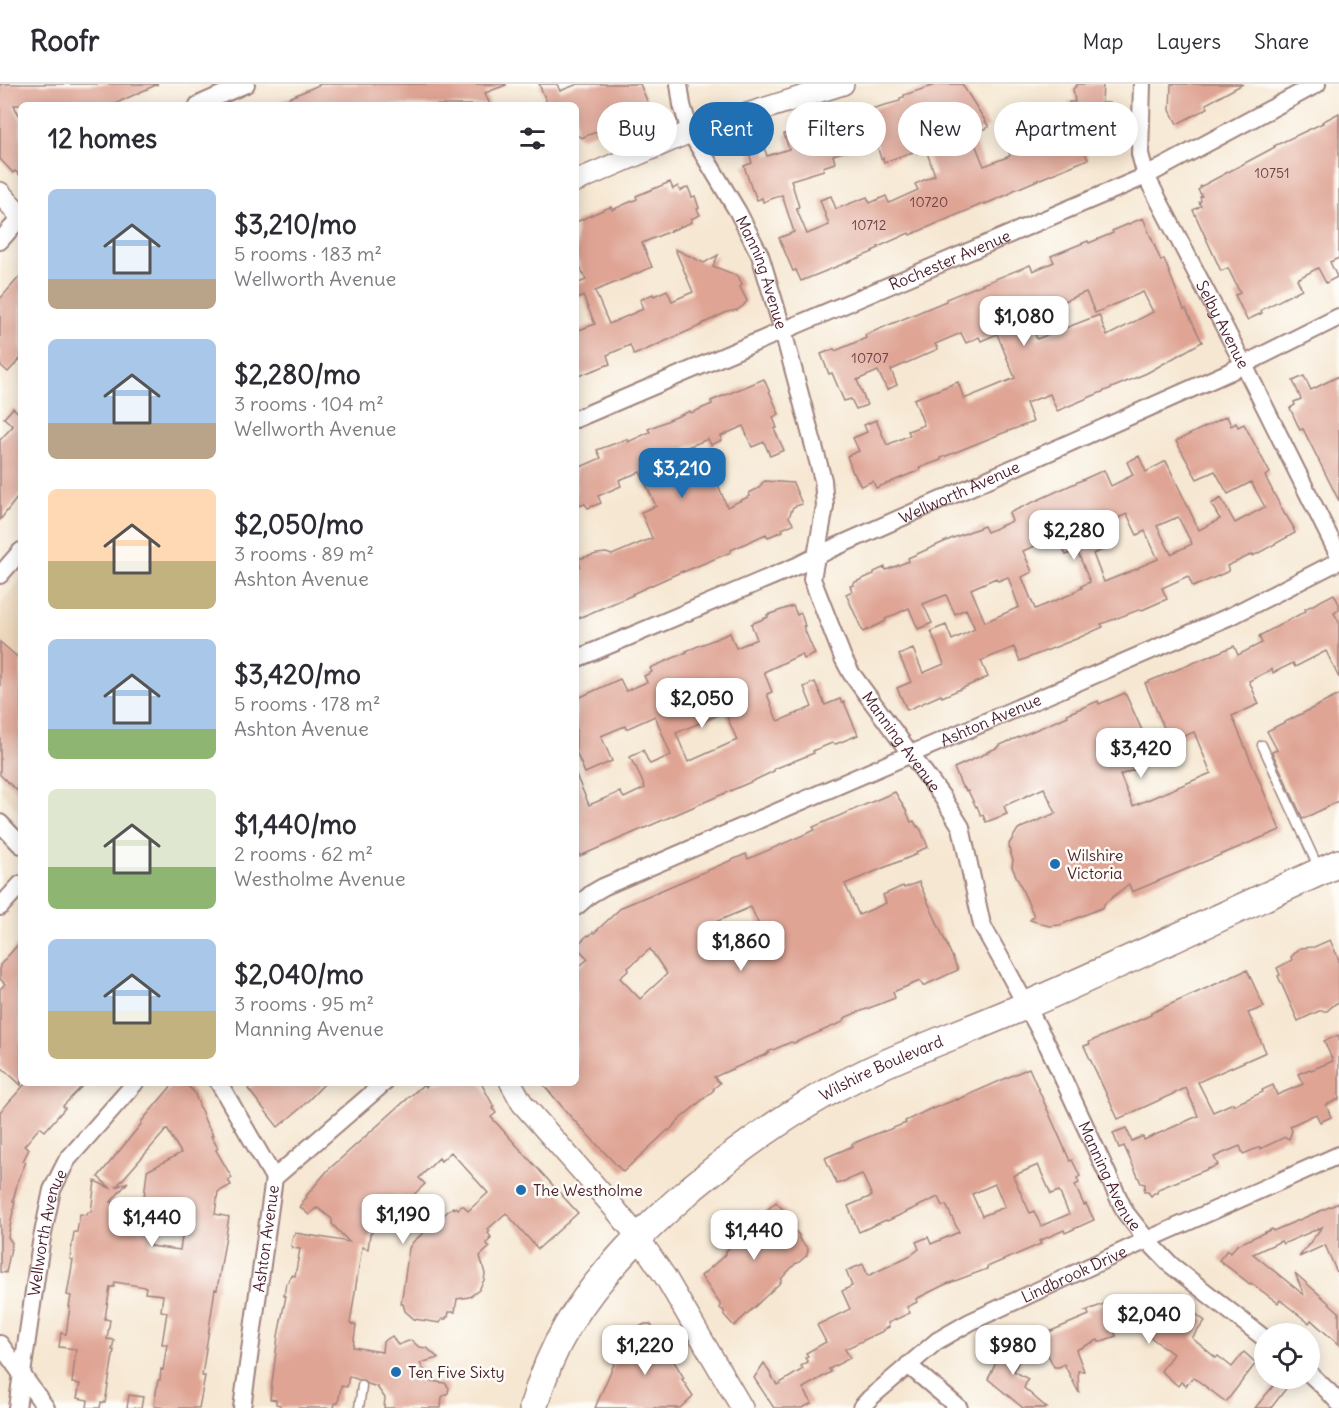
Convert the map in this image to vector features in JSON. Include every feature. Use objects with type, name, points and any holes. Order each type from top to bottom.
[{"type":"main road","name":"Wilshire Boulevard","points":[[533,1408],[550,1361],[568,1325],[620,1256],[663,1213],[742,1147],[812,1102],[867,1072],[1027,1005],[1330,868]]},
{"type":"street","points":[[205,102],[246,84]]},
{"type":"street","name":"Manning Avenue","points":[[679,84],[689,129]]},
{"type":"street","points":[[774,106],[843,84]]},
{"type":"street","name":"Selby Avenue","points":[[1142,84],[1140,154],[1146,176],[1339,556]]},
{"type":"street","name":"Rochester Avenue","points":[[579,418],[1146,176],[1317,84]]},
{"type":"street","points":[[579,181],[689,132]]},
{"type":"street","name":"Manning Avenue","points":[[704,156],[738,212],[760,255],[783,331],[823,480],[825,506],[812,579],[843,658],[851,673],[943,798],[961,827],[982,926],[1048,1046],[1125,1212],[1147,1240],[1172,1265],[1254,1330]]},
{"type":"street","points":[[0,193],[18,214]]},
{"type":"street","points":[[0,241],[18,220]]},
{"type":"street","name":"Wellworth Avenue","points":[[579,657],[815,557],[1244,365],[1339,317]]},
{"type":"street","points":[[0,575],[18,554]]},
{"type":"street","name":"Ashton Avenue","points":[[579,904],[603,887],[1233,615],[1339,561]]},
{"type":"street","points":[[0,822],[18,842]]},
{"type":"street","points":[[0,907],[18,887]]},
{"type":"street","name":"Wellworth Avenue","points":[[17,1408],[41,1243],[52,1190],[67,1160],[132,1086]]},
{"type":"street","points":[[221,1086],[274,1178]]},
{"type":"street","name":"Ashton Avenue","points":[[242,1408],[274,1178],[381,1086]]},
{"type":"street","points":[[513,1086],[522,1103],[638,1237],[666,1278],[742,1408]]},
{"type":"street","name":"Lindbrook Drive","points":[[861,1408],[937,1341],[970,1322],[1339,1155]]},
{"type":"street","points":[[0,1344],[46,1408]]},
{"type":"street","points":[[908,1365],[959,1408]]},
{"type":"street","points":[[1320,1383],[1339,1403]]},
{"type":"lane","points":[[1262,745],[1330,868]]},
{"type":"lane","points":[[359,1408],[362,1386]]},
{"type":"shaded area","points":[[18,583],[18,811],[0,790],[0,604]]},
{"type":"building","points":[[0,84],[158,84],[119,102],[18,102],[18,105],[14,105],[18,114],[18,174],[15,171],[13,173],[0,159]]},
{"type":"building","points":[[321,84],[506,84],[485,93],[489,102],[280,102]]},
{"type":"building","points":[[539,84],[557,84],[560,91],[578,84],[640,84],[648,102],[597,102],[597,132],[581,138],[579,136],[579,102],[547,102]]},
{"type":"building","points":[[938,84],[962,84],[973,102],[898,102],[898,156],[901,156],[884,162],[880,156],[886,156],[886,105],[900,101],[900,98],[904,95]]},
{"type":"building","points":[[1078,84],[1103,84],[1102,102],[1075,102],[1073,89]]},
{"type":"building","points":[[1171,84],[1243,84],[1206,104],[1208,108],[1177,124],[1170,110]]},
{"type":"building","points":[[1339,113],[1339,258],[1330,262],[1337,277],[1326,283],[1318,268],[1297,279],[1302,289],[1261,310],[1262,313],[1247,320],[1235,295],[1240,293],[1228,268],[1221,271],[1193,210],[1201,206],[1199,202],[1202,196],[1198,190],[1274,146]]},
{"type":"building","points":[[982,116],[989,127],[982,130]]},
{"type":"building","points":[[786,150],[786,156],[833,156],[835,163],[823,167],[824,170],[791,180],[799,207],[796,208],[807,234],[829,225],[820,200],[831,196],[836,209],[867,197],[870,203],[886,196],[889,203],[918,190],[915,184],[935,175],[928,156],[980,156],[984,166],[1010,156],[1087,156],[1088,159],[985,204],[910,235],[909,233],[878,247],[873,252],[801,281],[796,270],[793,271],[779,238],[794,232],[782,195],[763,202],[762,198],[757,200],[744,166],[752,163],[750,156],[774,156],[774,154]]},
{"type":"building","points":[[670,182],[673,189],[678,186],[680,191],[688,187],[692,197],[695,196],[700,215],[691,219],[692,222],[642,243],[652,267],[595,291],[609,324],[643,309],[640,300],[653,294],[654,296],[667,290],[672,301],[693,292],[675,249],[704,263],[718,255],[713,266],[738,276],[742,284],[740,287],[747,301],[737,310],[727,312],[634,355],[630,345],[607,355],[610,364],[579,376],[579,330],[595,324],[583,296],[579,298],[579,283],[586,280],[579,264],[579,221],[611,207],[612,210],[637,199],[636,196]]},
{"type":"building","points":[[1143,218],[1161,261],[1164,259],[1184,310],[1186,309],[1202,342],[1147,373],[1057,411],[1050,394],[1026,403],[1033,422],[941,458],[941,460],[919,468],[920,470],[876,488],[873,481],[861,486],[847,456],[859,451],[853,438],[867,432],[864,425],[876,420],[887,445],[910,435],[908,431],[924,425],[914,399],[958,382],[964,399],[1015,378],[997,334],[981,341],[979,337],[966,343],[961,333],[935,344],[938,349],[891,370],[897,385],[887,390],[878,371],[857,380],[867,405],[856,409],[851,399],[844,401],[821,354],[834,349],[835,351],[866,338],[865,335],[1030,265],[1033,271],[1054,262],[1051,256],[1088,241],[1089,243],[1113,233],[1112,231]],"holes":[[[1086,292],[1095,313],[1143,292],[1153,312],[1107,336],[1099,315],[1037,339],[1028,318]]]},
{"type":"building","points":[[18,278],[18,361],[8,372],[0,365],[0,299]]},
{"type":"building","points":[[1304,376],[1311,390],[1339,376],[1339,501],[1290,408],[1295,405],[1294,402],[1301,399],[1293,381]]},
{"type":"building","points":[[764,379],[779,414],[773,417],[777,428],[774,429],[784,450],[770,456],[764,442],[752,447],[743,426],[721,436],[722,440],[711,445],[708,439],[685,448],[695,472],[700,470],[707,486],[717,482],[727,507],[750,496],[749,493],[759,488],[765,481],[793,483],[802,504],[793,507],[789,517],[793,524],[782,529],[783,531],[768,537],[766,534],[731,552],[579,618],[579,559],[597,554],[612,555],[652,538],[641,512],[656,506],[640,472],[619,480],[621,486],[598,496],[601,503],[588,508],[585,504],[579,506],[579,468],[601,458],[597,450],[627,439],[628,442],[650,432],[648,429],[712,404],[711,401]]},
{"type":"building","points":[[13,408],[18,412],[18,497],[0,520],[0,440],[13,426],[4,418]]},
{"type":"building","points":[[1227,416],[1231,426],[1236,423],[1238,427],[1244,424],[1270,473],[1265,476],[1295,533],[1253,556],[1253,554],[1227,566],[1229,571],[1193,587],[1188,576],[1162,588],[1167,599],[1101,624],[1103,627],[1076,639],[1020,661],[1014,647],[981,661],[988,677],[907,710],[897,688],[911,682],[899,655],[913,649],[923,673],[944,664],[931,631],[946,625],[952,640],[975,629],[966,609],[955,614],[946,595],[923,604],[932,623],[918,629],[909,608],[863,632],[846,594],[852,591],[850,586],[854,585],[853,583],[885,567],[886,570],[909,561],[908,558],[953,538],[984,526],[987,532],[1012,521],[1009,513],[1104,470],[1111,486],[1133,475],[1127,462],[1139,456],[1146,472],[1166,461],[1199,530],[1220,519],[1211,504],[1221,498],[1235,523],[1265,507],[1251,482],[1228,494],[1215,471],[1197,479],[1176,441]],"holes":[[[1127,514],[1137,535],[1145,531],[1158,559],[1104,582],[1093,554],[1115,544],[1106,523]],[[1178,517],[1192,544],[1171,554],[1157,526]],[[1058,536],[1066,555],[1077,550],[1090,582],[1081,586],[1082,588],[1074,593],[1035,609],[1022,577],[1032,572],[1023,551]],[[1008,577],[1019,607],[985,622],[971,589],[996,578],[998,581]]]},
{"type":"building","points":[[1334,594],[1339,604],[1339,610],[1334,613],[1339,622],[1339,678],[1326,651],[1295,667],[1293,663],[1273,673],[1272,669],[1249,681],[1259,704],[1232,716],[1280,830],[1132,892],[1129,884],[1104,904],[1104,907],[1060,925],[1049,926],[1030,920],[1034,916],[1012,867],[1013,860],[1009,844],[1018,829],[1056,813],[1044,788],[1004,806],[1007,814],[986,822],[968,791],[962,787],[954,768],[1068,716],[1067,714],[1125,693],[1145,737],[1143,738],[1148,750],[1134,756],[1139,768],[1120,775],[1133,806],[1211,773],[1194,732],[1170,742],[1145,683],[1234,646],[1238,655],[1262,643],[1259,636]]},
{"type":"building","points":[[793,606],[797,615],[801,613],[805,626],[803,626],[815,654],[804,659],[802,654],[764,672],[772,692],[767,694],[777,720],[812,707],[804,687],[815,682],[825,705],[840,699],[842,703],[844,702],[858,735],[813,751],[814,753],[774,769],[753,781],[580,856],[579,782],[589,805],[620,792],[624,798],[645,788],[630,757],[643,750],[650,764],[671,755],[655,716],[626,729],[625,726],[601,736],[612,761],[585,773],[579,759],[579,698],[620,679],[626,691],[647,682],[644,676],[652,672],[650,668],[730,633],[736,648],[757,639],[751,624],[768,617],[767,615]],"holes":[[[725,712],[737,740],[688,762],[676,733]]]},
{"type":"building","points":[[0,642],[18,657],[18,791],[0,775]]},
{"type":"building","points":[[1339,695],[1339,801],[1303,819],[1272,752],[1277,750],[1267,731]]},
{"type":"building","points":[[895,792],[911,822],[914,821],[921,830],[928,847],[916,852],[917,854],[845,884],[859,915],[886,903],[883,895],[919,882],[958,970],[923,986],[920,981],[893,992],[895,998],[846,1017],[843,1022],[794,1043],[791,1042],[714,1077],[720,1083],[714,1090],[623,1172],[545,1086],[579,1086],[579,966],[588,959],[579,949],[579,943],[594,933],[622,907],[746,854],[748,859],[815,830],[813,827]],"holes":[[[751,907],[765,939],[752,945],[743,967],[734,947],[713,956],[701,928]],[[650,949],[667,974],[640,999],[620,978]]]},
{"type":"building","points":[[1330,940],[1339,960],[1339,1002],[1327,1011],[1319,1011],[1298,1021],[1278,976],[1280,975],[1277,968],[1292,960],[1291,957],[1300,948],[1314,947]]},
{"type":"building","points":[[18,944],[18,1082],[0,1066],[0,989],[5,984],[0,979],[0,965]]},
{"type":"building","points":[[1247,970],[1264,1007],[1248,1013],[1266,1052],[1198,1082],[1213,1112],[1263,1092],[1262,1090],[1273,1085],[1277,1095],[1303,1084],[1298,1074],[1333,1061],[1324,1041],[1339,1035],[1339,1099],[1326,1105],[1331,1117],[1320,1122],[1316,1114],[1290,1126],[1292,1131],[1289,1139],[1285,1137],[1243,1154],[1240,1146],[1214,1157],[1218,1165],[1158,1189],[1157,1193],[1151,1196],[1148,1192],[1144,1192],[1145,1184],[1141,1183],[1124,1146],[1119,1148],[1113,1133],[1126,1128],[1132,1141],[1141,1137],[1144,1140],[1198,1116],[1186,1088],[1118,1119],[1084,1046]]},
{"type":"building","points":[[1029,1068],[1070,1161],[1072,1160],[1080,1176],[1077,1178],[1079,1183],[1075,1185],[1094,1220],[1065,1233],[1064,1230],[1039,1241],[1041,1244],[916,1299],[917,1302],[907,1307],[910,1313],[888,1323],[889,1327],[883,1331],[845,1349],[850,1358],[829,1369],[831,1372],[803,1388],[812,1403],[802,1408],[774,1408],[754,1378],[764,1363],[777,1385],[803,1369],[801,1366],[808,1362],[805,1358],[808,1356],[806,1353],[826,1342],[817,1325],[850,1309],[842,1291],[852,1286],[846,1271],[863,1264],[868,1276],[911,1255],[919,1249],[916,1242],[928,1237],[931,1244],[959,1232],[946,1205],[942,1206],[938,1197],[859,1232],[848,1206],[872,1196],[862,1174],[837,1184],[825,1158],[853,1146],[852,1144],[906,1123],[905,1121],[932,1108],[957,1100]],"holes":[[[1038,1165],[1051,1194],[1059,1191],[1069,1214],[1041,1226],[1034,1211],[1030,1213],[1013,1176]],[[995,1184],[1005,1207],[982,1216],[972,1194]]]},
{"type":"building","points":[[23,1086],[82,1086],[63,1106],[65,1108],[45,1131],[40,1127],[24,1146],[29,1149],[23,1161],[26,1162],[18,1180],[13,1201],[15,1201],[8,1237],[12,1243],[6,1273],[0,1272],[0,1112]]},
{"type":"building","points":[[171,1086],[188,1086],[194,1092],[218,1148],[216,1150],[232,1178],[228,1180],[231,1185],[218,1192],[215,1214],[229,1217],[217,1290],[215,1289],[199,1408],[154,1406],[167,1344],[162,1344],[167,1312],[161,1311],[163,1295],[145,1293],[146,1287],[115,1282],[114,1287],[110,1287],[105,1319],[110,1320],[107,1339],[114,1340],[112,1350],[114,1350],[105,1403],[101,1402],[100,1408],[87,1408],[88,1400],[77,1398],[80,1384],[72,1383],[76,1349],[59,1347],[61,1333],[66,1334],[71,1296],[67,1295],[73,1260],[70,1259],[74,1232],[77,1232],[80,1214],[87,1215],[91,1212],[95,1181],[112,1189],[98,1177]],"holes":[[[167,1129],[181,1153],[147,1171],[143,1207],[111,1202],[128,1182],[116,1187]],[[156,1203],[183,1207],[182,1217],[185,1218],[180,1250],[150,1246]]]},
{"type":"building","points":[[252,1086],[322,1086],[278,1127],[248,1089]]},
{"type":"building","points":[[422,1086],[483,1086],[496,1113],[491,1117],[578,1213],[538,1249],[506,1213],[488,1229],[491,1239],[486,1243],[490,1247],[480,1256],[485,1274],[479,1290],[469,1297],[457,1299],[455,1312],[449,1312],[448,1317],[442,1319],[440,1323],[414,1319],[401,1304],[409,1248],[453,1207],[458,1209],[464,1206],[468,1211],[488,1193],[451,1152],[441,1161],[439,1158],[419,1178],[425,1184],[405,1203],[399,1196],[372,1221],[381,1224],[370,1234],[368,1249],[362,1247],[350,1324],[356,1325],[353,1347],[382,1352],[383,1342],[392,1336],[398,1345],[411,1340],[419,1347],[427,1348],[438,1358],[420,1363],[430,1381],[445,1383],[449,1388],[448,1393],[442,1397],[441,1408],[384,1408],[385,1398],[377,1387],[349,1376],[347,1387],[341,1386],[338,1403],[335,1403],[334,1408],[279,1408],[280,1405],[276,1404],[276,1400],[270,1399],[286,1283],[292,1275],[295,1276],[300,1249],[291,1246],[293,1235],[295,1233],[349,1242],[332,1224],[332,1219],[318,1208],[309,1215],[300,1207],[302,1202],[328,1170]]},
{"type":"building","points":[[776,1202],[786,1213],[799,1239],[808,1249],[807,1255],[796,1263],[781,1279],[781,1282],[734,1326],[724,1315],[720,1304],[701,1276],[726,1254],[732,1245],[717,1229],[735,1213],[747,1228]]},
{"type":"building","points":[[1339,1203],[1339,1277],[1325,1245],[1299,1257],[1322,1227],[1283,1244],[1281,1241],[1253,1254],[1304,1295],[1295,1273],[1339,1312],[1339,1345],[1320,1328],[1320,1323],[1311,1320],[1309,1323],[1280,1300],[1278,1303],[1219,1260],[1227,1250],[1230,1253],[1237,1245],[1272,1229],[1273,1231]]},
{"type":"building","points":[[1127,1298],[1144,1302],[1171,1322],[1184,1305],[1205,1321],[1192,1338],[1216,1358],[1218,1356],[1232,1367],[1244,1352],[1254,1361],[1254,1366],[1226,1402],[1193,1377],[1186,1386],[1181,1382],[1178,1386],[1161,1371],[1173,1354],[1142,1331],[1111,1320],[1116,1336],[1099,1342],[1098,1340],[1076,1350],[1084,1371],[1078,1371],[1079,1393],[1064,1364],[1054,1367],[1039,1336],[1089,1315],[1085,1311],[1118,1299],[1118,1301]]},
{"type":"building","points":[[650,1324],[654,1328],[693,1396],[680,1408],[595,1408],[613,1366],[639,1327]]},
{"type":"building","points":[[1008,1338],[1026,1346],[1014,1371],[1028,1379],[1024,1388],[1047,1408],[1023,1408],[988,1379]]},
{"type":"building","points":[[1271,1389],[1286,1389],[1271,1408],[1255,1408]]},
{"type":"building","points":[[129,1395],[143,1397],[141,1408],[127,1408]]},
{"type":"place","name":"Wilshire Victoria","points":[[1055,864]]},
{"type":"place","name":"The Westholme","points":[[521,1190]]},
{"type":"place","name":"Ten Five Sixty","points":[[396,1372]]}]
